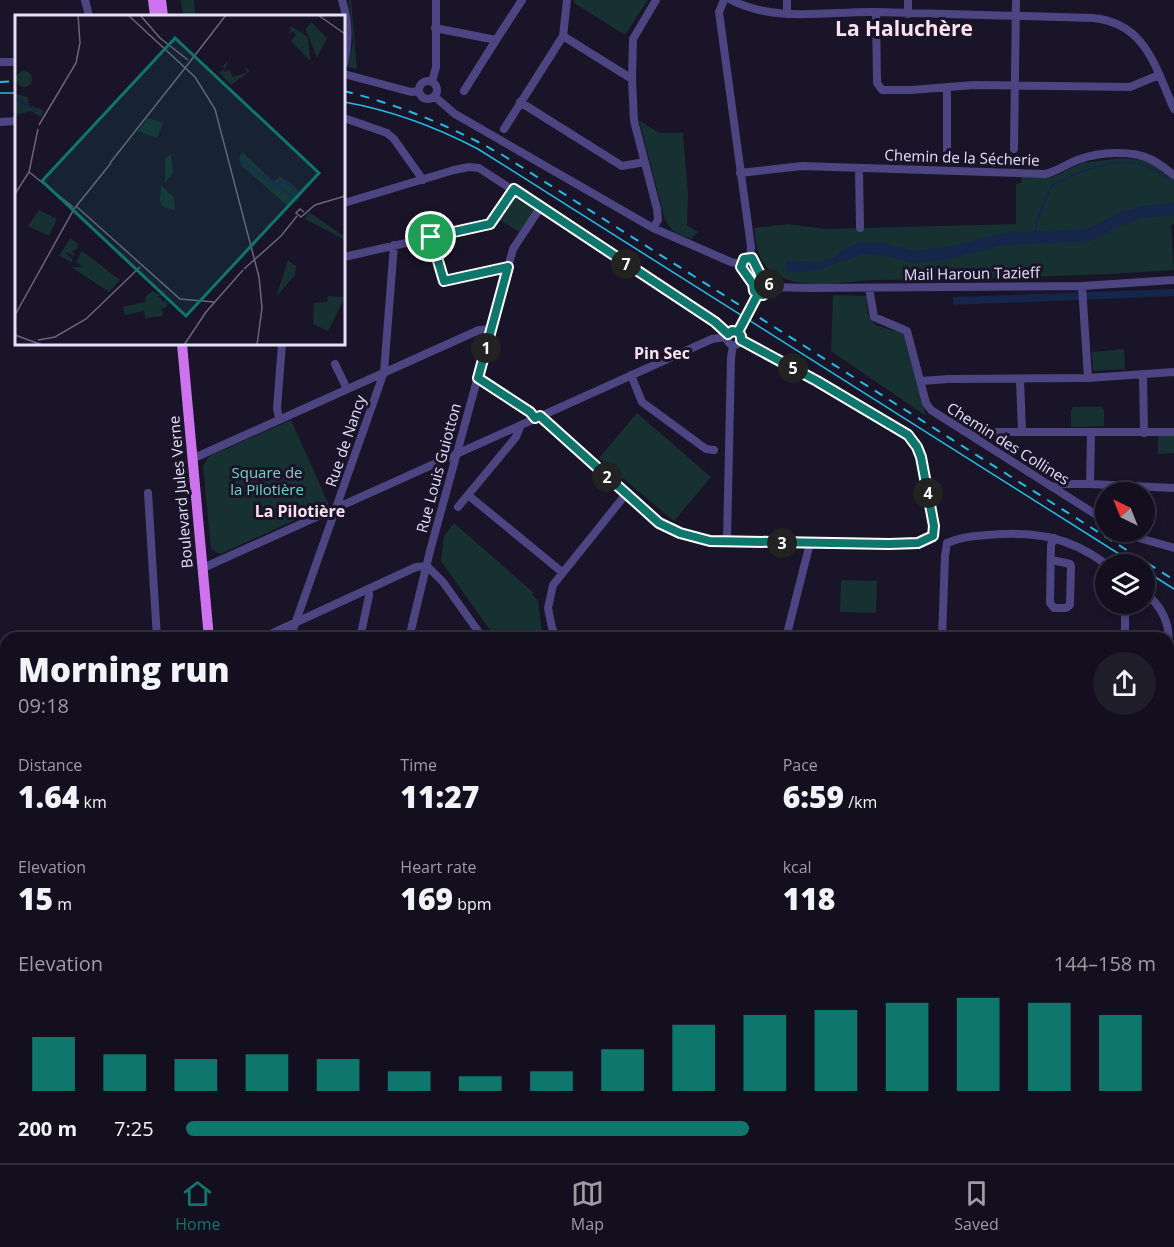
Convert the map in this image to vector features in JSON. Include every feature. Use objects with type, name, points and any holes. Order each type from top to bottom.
[{"type":"main road","points":[[153,0],[155,15]]},
{"type":"main road","points":[[160,0],[162,15]]},
{"type":"main road","name":"Boulevard Jules Verne","points":[[182,345],[208,632]]},
{"type":"street","points":[[85,0],[89,15]]},
{"type":"street","points":[[342,0],[346,12],[349,43],[345,59]]},
{"type":"street","points":[[434,96],[436,88],[432,82],[436,67],[436,0]]},
{"type":"street","points":[[464,91],[522,0]]},
{"type":"street","points":[[504,129],[563,36],[567,0]]},
{"type":"street","points":[[653,228],[658,220],[657,209],[633,115],[632,79],[634,36],[656,0]]},
{"type":"street","points":[[724,0],[719,12],[751,247],[750,257]]},
{"type":"street","points":[[731,0],[753,9],[787,14],[876,12],[1016,15],[1093,18],[1121,24],[1140,40],[1147,50],[1174,109]]},
{"type":"street","points":[[787,0],[787,14]]},
{"type":"street","points":[[908,0],[908,14]]},
{"type":"street","points":[[1014,149],[1016,0]]},
{"type":"street","points":[[876,12],[877,82],[884,90],[975,85],[1130,87],[1159,75]]},
{"type":"street","points":[[435,27],[496,40]]},
{"type":"street","points":[[563,36],[632,79]]},
{"type":"street","points":[[345,74],[411,92],[419,91]]},
{"type":"street","points":[[419,91],[423,82],[432,82]]},
{"type":"street","points":[[947,87],[947,156]]},
{"type":"street","points":[[419,91],[426,98],[434,96]]},
{"type":"street","points":[[434,96],[455,114],[653,228],[731,262],[741,264]]},
{"type":"street","points":[[520,102],[621,165],[645,162]]},
{"type":"street","points":[[345,118],[387,133],[423,180]]},
{"type":"street","points":[[0,122],[15,121]]},
{"type":"street","name":"Chemin de la Sécherie","points":[[740,173],[802,166],[1040,174],[1052,172],[1086,157],[1132,154],[1149,158],[1174,175]]},
{"type":"street","points":[[345,203],[454,170],[479,168],[715,322],[727,335]]},
{"type":"street","points":[[859,169],[860,228]]},
{"type":"street","points":[[345,257],[490,224],[514,189]]},
{"type":"street","name":"Rue Louis Guiotton","points":[[410,632],[513,249],[540,208]]},
{"type":"street","points":[[431,237],[444,281],[508,267]]},
{"type":"street","name":"Rue de Nancy","points":[[292,632],[384,372],[394,245]]},
{"type":"street","points":[[750,257],[744,259],[741,264],[742,269],[758,294]]},
{"type":"street","points":[[750,257],[754,259],[762,278],[767,280],[770,286],[766,293],[758,294]]},
{"type":"street","points":[[746,273],[753,272],[756,266]]},
{"type":"street","points":[[753,284],[762,278]]},
{"type":"street","name":"Mail Haroun Tazieff","points":[[770,286],[869,288],[1082,286],[1174,280]]},
{"type":"street","points":[[1082,286],[1088,378]]},
{"type":"street","name":"Chemin des Collines","points":[[869,288],[874,317],[907,331],[926,403],[931,410],[1095,514]]},
{"type":"street","points":[[727,540],[731,358],[737,339],[758,294]]},
{"type":"street","points":[[194,458],[479,330],[491,330]]},
{"type":"street","points":[[203,568],[732,331],[737,339],[903,430],[911,438],[921,457],[934,526],[933,536]]},
{"type":"street","points":[[279,419],[277,408],[282,345]]},
{"type":"street","points":[[335,364],[347,389]]},
{"type":"street","points":[[921,381],[1088,378],[1174,372]]},
{"type":"street","points":[[631,375],[642,402],[706,449],[714,450]]},
{"type":"street","points":[[1143,375],[1144,433]]},
{"type":"street","points":[[478,378],[537,417],[646,513],[670,529],[701,539],[856,545],[918,543],[933,536]]},
{"type":"street","points":[[1020,379],[1022,432]]},
{"type":"street","points":[[458,507],[516,437],[520,425]]},
{"type":"street","points":[[965,432],[1174,432]]},
{"type":"street","points":[[1090,484],[1091,432]]},
{"type":"street","points":[[1052,487],[1062,484],[1090,484],[1174,488]]},
{"type":"street","points":[[148,493],[157,632]]},
{"type":"street","points":[[555,632],[550,620],[548,600],[553,585],[626,494]]},
{"type":"street","points":[[468,495],[562,572]]},
{"type":"street","points":[[933,536],[947,543],[961,537],[1033,533],[1054,538],[1082,549],[1095,557]]},
{"type":"street","points":[[1052,560],[1071,566],[1069,607],[1054,608],[1050,603],[1051,544],[1054,538]]},
{"type":"street","points":[[1153,542],[1174,548]]},
{"type":"street","points":[[788,632],[810,543]]},
{"type":"street","points":[[942,632],[947,543]]},
{"type":"street","points":[[274,632],[416,567],[427,566],[443,582],[479,632]]},
{"type":"street","points":[[361,632],[369,589]]},
{"type":"street","points":[[1155,602],[1164,616],[1169,632]]},
{"type":"street","points":[[1125,614],[1125,632]]},
{"type":"green space","points":[[181,0],[194,0],[195,15],[183,15]]},
{"type":"green space","points":[[349,0],[351,0],[357,69],[347,67],[353,43]]},
{"type":"green space","points":[[574,0],[648,0],[625,35],[574,3]]},
{"type":"green space","points":[[639,120],[659,133],[683,133],[688,195],[687,225],[698,232],[691,239],[674,232],[665,220]]},
{"type":"green space","points":[[1122,158],[1148,161],[1174,179],[1174,224],[1171,225],[1174,270],[1064,276],[868,280],[817,284],[793,281],[773,273],[763,262],[758,250],[754,228],[788,224],[825,229],[1016,224],[1016,184],[1021,183],[1022,177],[1052,177],[1082,163]]},
{"type":"green space","points":[[513,195],[535,209],[519,232],[497,218]]},
{"type":"green space","points":[[833,295],[866,296],[868,314],[875,325],[905,334],[926,416],[831,351]]},
{"type":"green space","points":[[1124,349],[1125,369],[1093,371],[1092,352]]},
{"type":"green space","points":[[1073,407],[1102,407],[1104,426],[1071,427]]},
{"type":"green space","points":[[637,413],[711,477],[674,521],[599,458]]},
{"type":"green space","name":"Square de la Pilotière","points":[[291,420],[329,505],[220,554],[211,549],[203,466],[208,457]]},
{"type":"green space","points":[[1158,436],[1174,436],[1174,453],[1158,454]]},
{"type":"green space","points":[[454,523],[534,593],[532,595],[538,600],[543,632],[491,632],[441,561],[444,536]]},
{"type":"green space","points":[[841,580],[877,581],[876,613],[840,612]]},
{"type":"water","points":[[859,245],[859,252],[833,265],[816,270],[786,271],[786,261],[823,262]]},
{"type":"water","points":[[1174,289],[1174,296],[953,305],[953,297]]},
{"type":"waterway","points":[[1034,237],[1038,218],[1051,186],[1073,175],[1110,164],[1135,163],[1153,169],[1174,182]]},
{"type":"waterway","points":[[845,255],[861,248],[883,249],[913,257],[948,253],[1004,239],[1089,235],[1118,220],[1142,212],[1174,209]]},
{"type":"tram line","points":[[0,93],[15,93]]},
{"type":"tram line","points":[[345,102],[412,120],[478,149],[1119,554]]},
{"type":"tram line","points":[[1155,577],[1174,589]]},
{"type":"railway","points":[[0,82],[15,81]]},
{"type":"railway","points":[[345,91],[426,118],[504,156],[1174,580]]},
{"type":"district","name":"La Haluchère","points":[[904,29]]},
{"type":"district","name":"Pin Sec","points":[[662,353]]},
{"type":"district","name":"La Pilotière","points":[[300,511]]},
{"type":"route","points":[[431,237],[441,279],[446,282],[508,267],[478,378],[530,412],[535,418],[540,416],[659,523],[680,533],[710,541],[856,545],[918,543],[933,536],[934,526],[921,457],[911,438],[903,430],[741,340],[738,332],[758,294],[741,267],[741,262],[748,257],[754,259],[762,278],[768,282],[769,289],[763,295],[758,294],[752,308],[738,332],[734,330],[728,334],[715,322],[514,189],[490,224],[431,237]]}]
